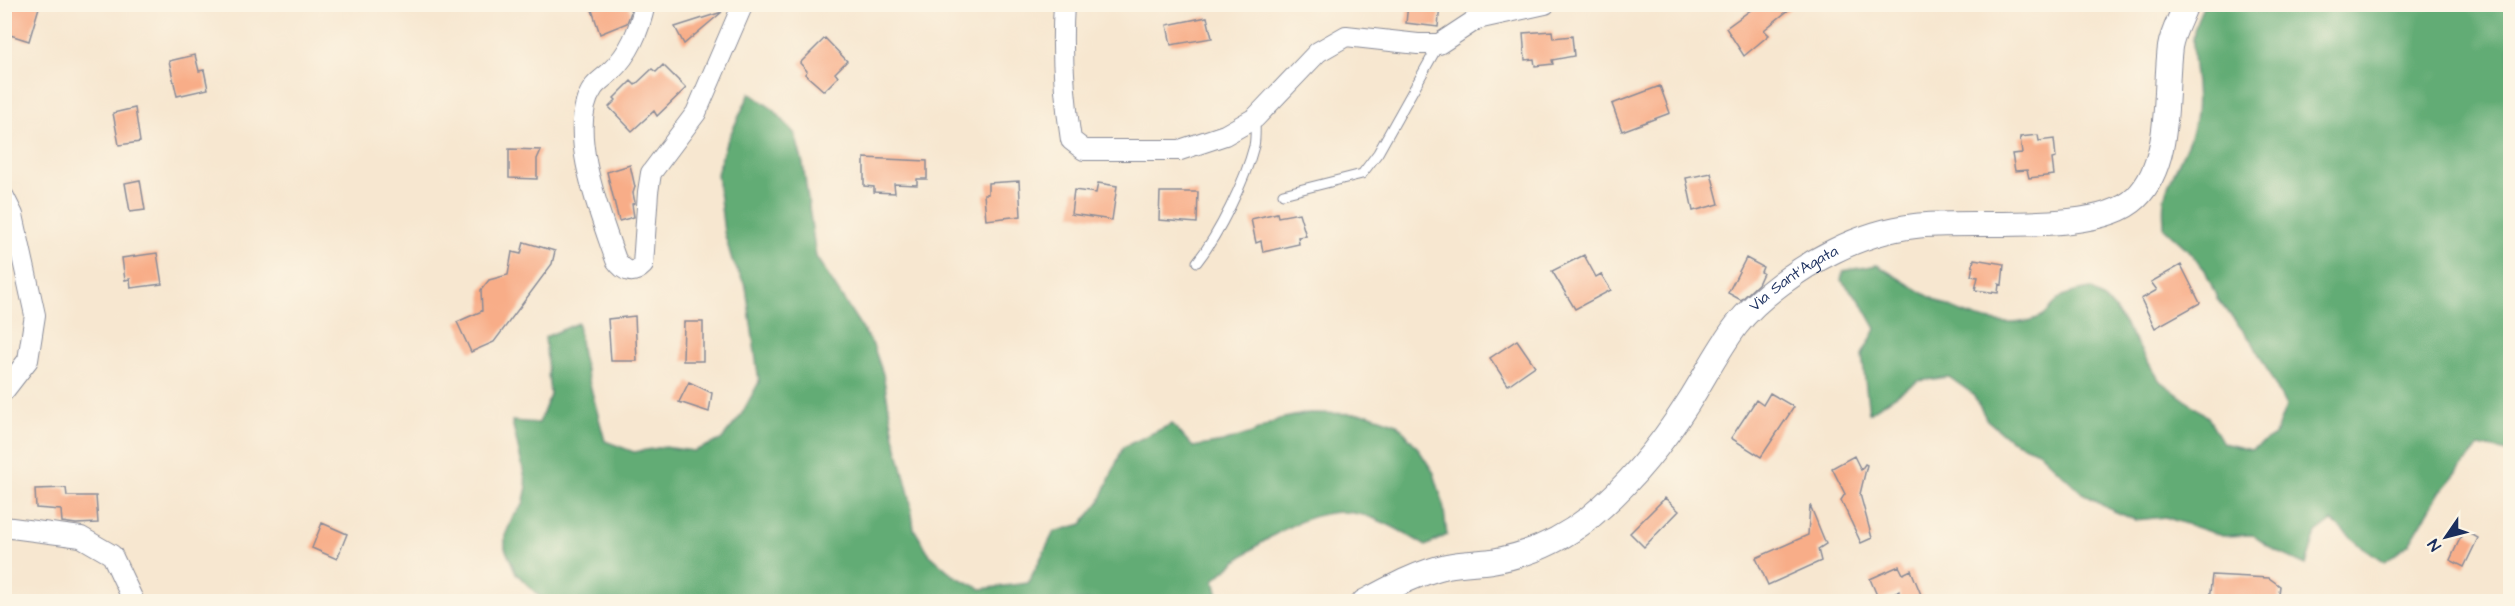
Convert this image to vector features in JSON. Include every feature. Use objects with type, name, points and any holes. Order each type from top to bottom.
[{"type":"street","points":[[645,4],[637,34],[628,51],[594,86],[586,102],[583,117],[591,189],[616,260],[621,268],[630,272],[638,271],[643,265],[651,173],[696,113],[743,4]]},
{"type":"street","points":[[1064,4],[1062,40],[1067,113],[1071,140],[1084,150],[1180,150],[1225,135],[1255,118],[1318,52],[1346,36],[1439,44],[1477,19],[1545,4]]},
{"type":"street","name":"Via Sant'Agata","points":[[1364,602],[1412,576],[1449,566],[1523,555],[1558,541],[1588,519],[1620,491],[1653,456],[1736,326],[1757,304],[1786,281],[1834,251],[1878,234],[1915,226],[2066,221],[2114,211],[2134,201],[2147,186],[2154,170],[2167,117],[2170,45],[2186,4]]},
{"type":"street","points":[[4,197],[13,215],[35,315],[28,360],[4,391]]},
{"type":"street","points":[[4,527],[81,537],[112,555],[134,602]]},
{"type":"lane","points":[[1283,194],[1362,174],[1378,153],[1439,44]]},
{"type":"lane","points":[[1197,262],[1215,238],[1245,173],[1254,144],[1255,118]]},
{"type":"green space","points":[[2204,5],[2510,5],[2510,456],[2508,452],[2479,446],[2440,492],[2409,544],[2385,562],[2362,547],[2332,521],[2316,533],[2306,565],[2276,551],[2252,535],[2222,536],[2165,517],[2135,520],[2107,508],[2081,492],[2038,451],[2011,440],[1987,420],[1973,394],[1949,377],[1918,381],[1869,413],[1862,355],[1876,329],[1861,302],[1841,280],[1843,271],[1877,265],[1955,309],[1977,318],[1999,322],[2020,322],[2040,317],[2046,314],[2063,296],[2091,289],[2114,308],[2160,381],[2208,417],[2223,443],[2251,450],[2275,435],[2286,406],[2253,343],[2217,298],[2205,270],[2164,228],[2165,195],[2191,135],[2196,113],[2193,47],[2197,20]]},
{"type":"green space","points":[[750,93],[774,110],[795,134],[803,164],[816,257],[873,345],[883,374],[894,436],[910,498],[914,529],[930,555],[953,575],[981,589],[1028,583],[1054,532],[1082,524],[1100,501],[1123,447],[1172,424],[1193,447],[1223,442],[1252,433],[1279,419],[1309,413],[1368,414],[1397,424],[1417,447],[1434,473],[1443,503],[1447,535],[1426,546],[1385,523],[1363,515],[1341,512],[1324,514],[1290,526],[1241,557],[1214,580],[1219,601],[544,601],[516,573],[505,548],[505,536],[513,517],[523,505],[527,487],[512,421],[539,423],[550,395],[545,337],[578,323],[582,355],[605,441],[634,452],[664,447],[694,451],[721,440],[740,417],[759,382],[746,287],[732,260],[724,232],[717,174],[725,146]]},
{"type":"building","points":[[4,4],[40,4],[29,41],[4,33]]},
{"type":"building","points":[[590,4],[628,4],[631,12],[627,23],[600,34]]},
{"type":"building","points":[[1408,4],[1440,4],[1438,27],[1406,23]]},
{"type":"building","points":[[1759,4],[1796,4],[1764,30],[1769,35],[1744,56],[1726,28]]},
{"type":"building","points":[[722,12],[684,44],[675,27]]},
{"type":"building","points":[[1207,17],[1212,38],[1171,45],[1167,25]]},
{"type":"building","points":[[1552,31],[1553,38],[1572,36],[1574,56],[1552,60],[1553,64],[1535,66],[1534,59],[1525,60],[1523,33]]},
{"type":"building","points":[[825,38],[847,61],[835,73],[838,77],[824,91],[805,74],[807,71],[800,63]]},
{"type":"building","points":[[195,55],[199,71],[204,70],[208,89],[177,96],[169,61]]},
{"type":"building","points":[[663,65],[686,88],[657,116],[654,111],[632,131],[609,107],[616,100],[614,98],[631,81],[635,85],[652,69],[656,72]]},
{"type":"building","points":[[1660,86],[1670,113],[1622,131],[1612,104]]},
{"type":"building","points":[[135,108],[140,142],[119,145],[113,113]]},
{"type":"building","points":[[2038,135],[2039,141],[2054,139],[2056,158],[2052,159],[2054,175],[2029,178],[2027,170],[2015,171],[2012,154],[2022,153],[2020,137]]},
{"type":"building","points":[[509,149],[541,150],[537,159],[537,179],[509,178]]},
{"type":"building","points":[[864,158],[927,161],[927,179],[917,179],[917,185],[894,184],[895,193],[874,192],[874,187],[864,186]]},
{"type":"building","points":[[630,165],[635,187],[633,193],[635,203],[632,204],[634,217],[619,221],[607,172]]},
{"type":"building","points":[[1711,173],[1719,204],[1693,211],[1686,178]]},
{"type":"building","points":[[140,180],[145,210],[130,212],[125,183]]},
{"type":"building","points":[[1019,181],[1021,216],[986,220],[984,194],[988,194],[988,183]]},
{"type":"building","points":[[1098,183],[1117,186],[1112,220],[1071,214],[1074,190],[1096,193]]},
{"type":"building","points":[[1160,192],[1198,192],[1197,223],[1159,220]]},
{"type":"building","points":[[1277,213],[1278,217],[1299,213],[1306,236],[1298,237],[1299,244],[1263,252],[1261,241],[1256,243],[1251,219]]},
{"type":"building","points":[[524,242],[555,251],[552,264],[494,342],[471,352],[457,322],[482,311],[481,290],[489,280],[508,275],[512,252],[521,254]]},
{"type":"building","points":[[157,253],[162,284],[131,288],[130,279],[125,280],[122,258]]},
{"type":"building","points":[[1584,255],[1596,277],[1601,274],[1611,290],[1575,309],[1552,271]]},
{"type":"building","points":[[1746,258],[1763,267],[1761,272],[1763,273],[1758,284],[1741,300],[1728,293]]},
{"type":"building","points":[[1974,259],[2004,264],[2002,285],[1999,284],[1998,293],[1975,290],[1978,277],[1971,276]]},
{"type":"building","points":[[2181,265],[2200,303],[2155,328],[2141,299],[2157,290],[2151,282]]},
{"type":"building","points":[[635,316],[637,361],[611,361],[608,319]]},
{"type":"building","points":[[684,322],[703,322],[703,361],[683,361]]},
{"type":"building","points":[[1517,340],[1535,366],[1508,385],[1490,358]]},
{"type":"building","points":[[689,382],[712,393],[709,412],[679,402]]},
{"type":"building","points":[[1770,393],[1794,407],[1761,457],[1731,438],[1756,400],[1763,405]]},
{"type":"building","points":[[1854,456],[1861,470],[1865,464],[1867,465],[1860,494],[1872,538],[1861,543],[1841,500],[1845,494],[1832,468]]},
{"type":"building","points":[[66,488],[67,496],[96,496],[98,523],[62,522],[61,510],[36,508],[35,489]]},
{"type":"building","points":[[1665,498],[1679,511],[1644,547],[1630,533]]},
{"type":"building","points":[[1810,505],[1826,544],[1818,549],[1821,561],[1768,585],[1756,558],[1808,535]]},
{"type":"building","points":[[322,523],[347,534],[337,559],[312,548]]},
{"type":"building","points":[[2464,530],[2478,538],[2464,567],[2450,560]]},
{"type":"building","points":[[1899,566],[1903,574],[1911,570],[1924,602],[1900,602],[1899,591],[1879,600],[1870,579]]},
{"type":"building","points":[[2212,575],[2269,578],[2280,586],[2278,602],[2209,601]]}]
